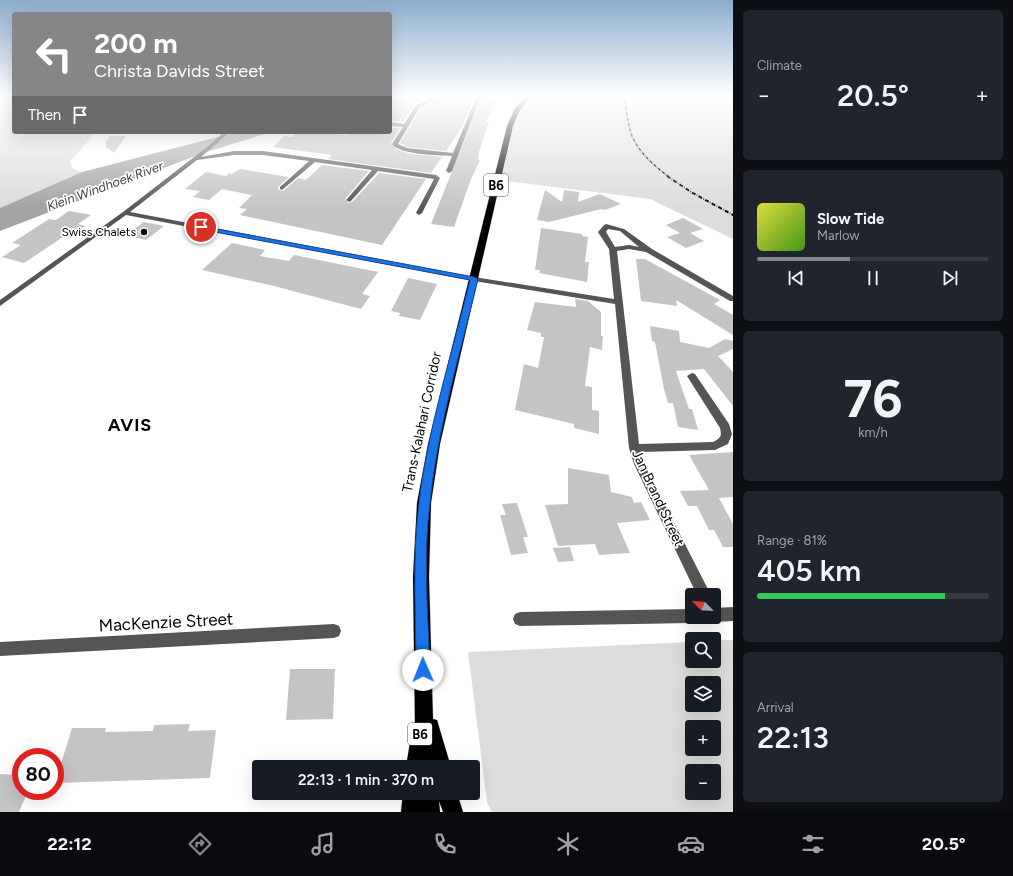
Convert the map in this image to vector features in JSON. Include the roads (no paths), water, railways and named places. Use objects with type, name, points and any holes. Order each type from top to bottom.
[{"type":"highway","name":"Trans-Kalahari Corridor","points":[[427,760],[423,701],[421,577],[424,503],[434,444],[508,134]]},
{"type":"highway","name":"B6","points":[[417,760],[423,701]]},
{"type":"highway","points":[[423,701],[439,760]]},
{"type":"highway","points":[[411,812],[413,800]]},
{"type":"highway","points":[[429,800],[430,812]]},
{"type":"highway","points":[[449,800],[453,812]]},
{"type":"street","points":[[0,304],[125,213],[225,134]]},
{"type":"street","points":[[401,134],[395,144],[397,147],[406,150],[455,156]]},
{"type":"street","points":[[449,170],[464,134]]},
{"type":"street","points":[[194,160],[226,154],[252,153],[430,175],[437,178],[419,213]]},
{"type":"street","points":[[282,188],[314,160]]},
{"type":"street","points":[[349,200],[376,169]]},
{"type":"street","points":[[125,213],[474,279],[618,302]]},
{"type":"street","name":"Jan Brand Street","points":[[701,588],[639,464],[634,448],[613,249],[602,232],[606,226],[622,230],[649,251],[733,299]]},
{"type":"street","points":[[613,249],[629,247],[649,251]]},
{"type":"street","points":[[634,448],[715,446],[724,441],[727,434],[725,427],[692,376]]},
{"type":"street","points":[[721,615],[733,614]]},
{"type":"street","points":[[520,619],[685,616]]},
{"type":"street","name":"MacKenzie Street","points":[[0,649],[334,630]]},
{"type":"water","name":"Klein Windhoek River","points":[[229,134],[265,134],[203,153],[0,231],[0,208],[82,172]]},
{"type":"railway","points":[[631,134],[636,144],[645,156],[669,177]]},
{"type":"railway","points":[[667,176],[691,192],[733,215]]},
{"type":"place","name":"Swiss Chalets","points":[[144,232]]},
{"type":"district","name":"AVIS","points":[[130,425]]}]
